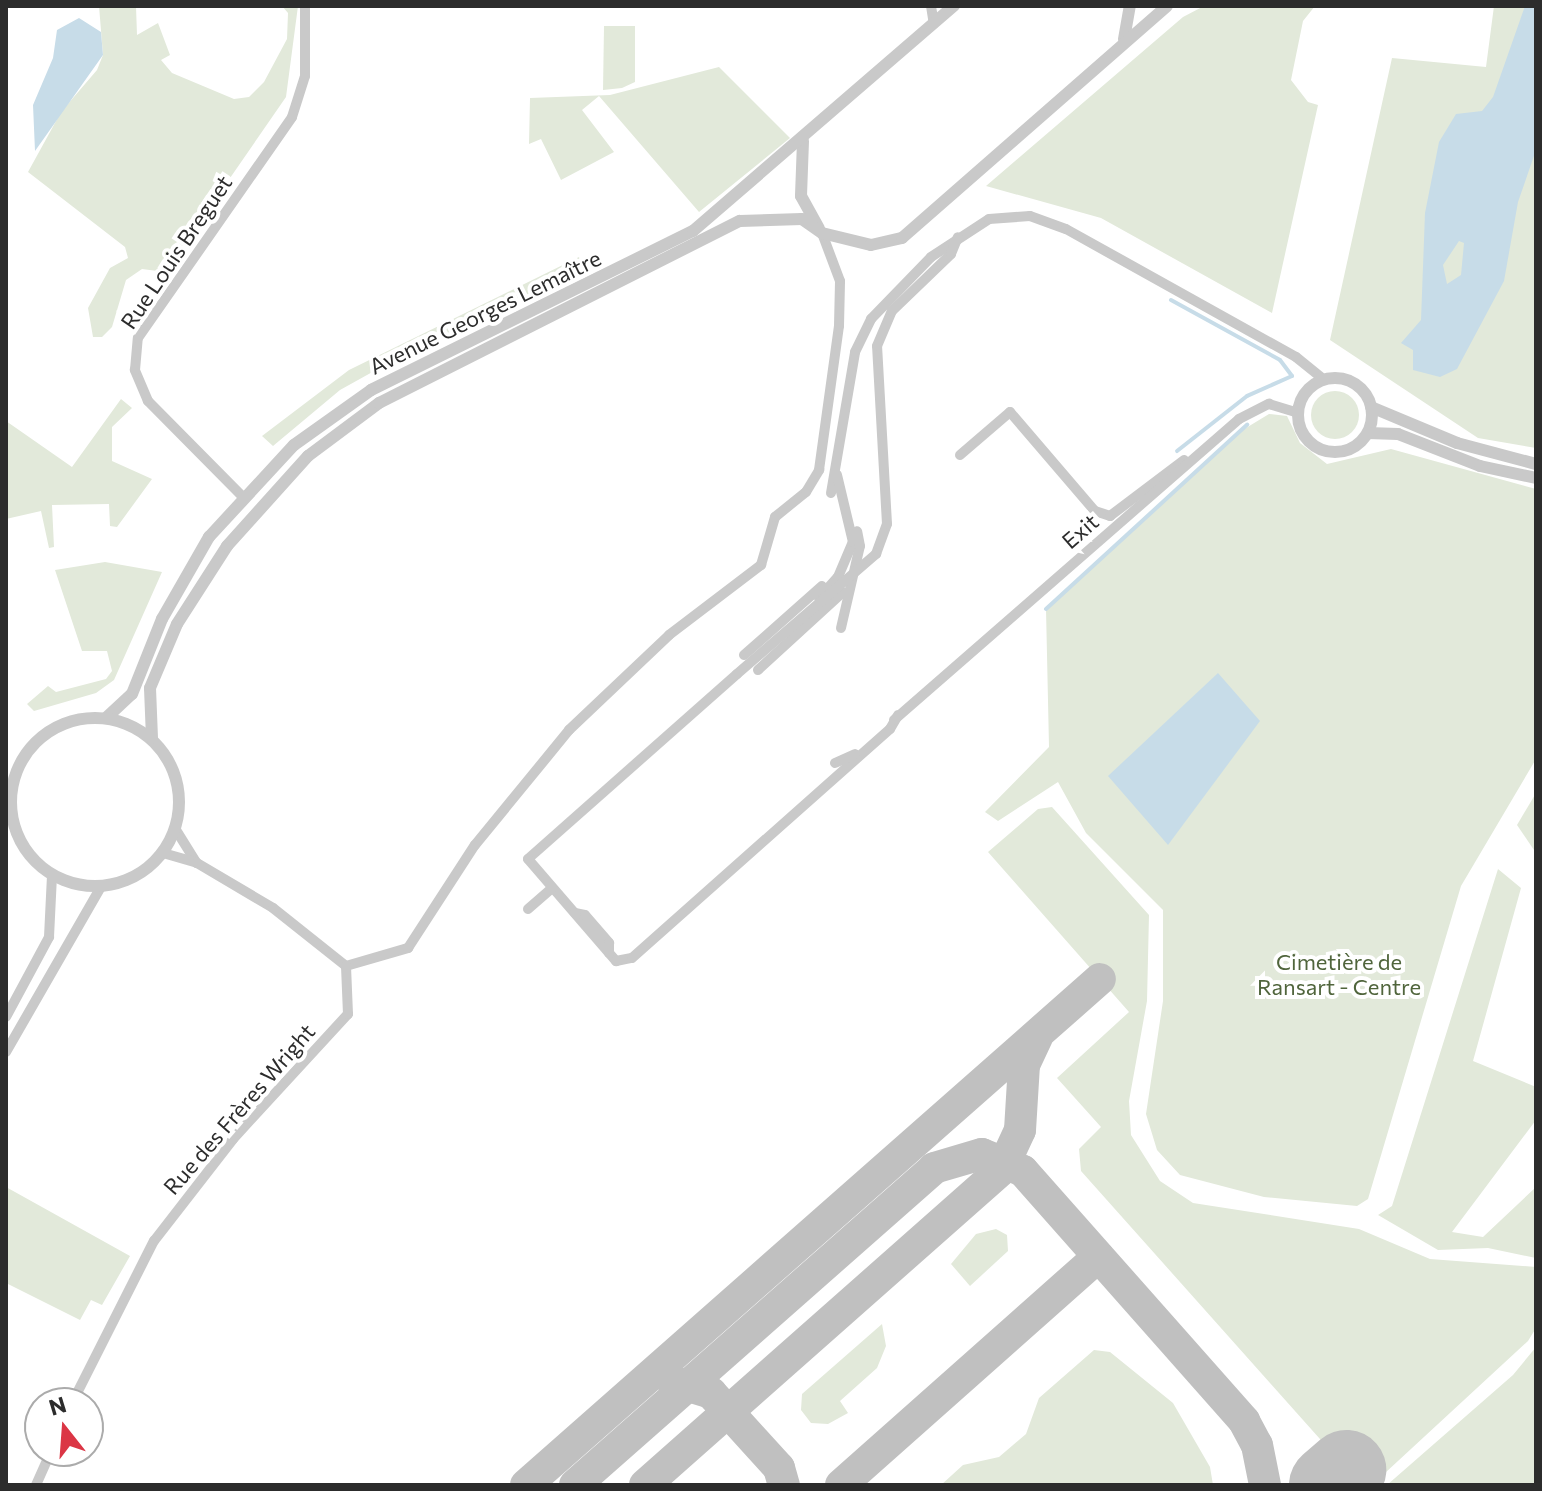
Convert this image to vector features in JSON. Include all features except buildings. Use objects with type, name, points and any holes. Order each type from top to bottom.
[{"type":"street","name":"Rue Louis Breguet","points":[[242,496],[148,401],[135,370],[138,338],[292,117],[305,76],[305,6]]},
{"type":"street","points":[[931,6],[934,24]]},
{"type":"street","name":"Avenue Georges Lemaître","points":[[106,718],[132,694],[162,619],[209,537],[242,496],[294,445],[371,390],[682,238],[803,141],[954,6]]},
{"type":"street","points":[[1124,39],[1130,6]]},
{"type":"street","name":"Avenue Georges Lemaître","points":[[152,738],[150,688],[177,624],[255,508],[308,456],[403,389],[740,221],[802,219],[822,233],[871,245],[902,238],[1124,39],[1167,6]]},
{"type":"street","points":[[163,853],[197,863],[273,908],[346,966],[408,948],[475,845],[569,730],[649,652],[761,565],[775,517],[806,492],[819,470],[840,311],[840,281],[822,233],[801,196],[803,141]]},
{"type":"street","points":[[831,493],[855,352],[887,297],[959,233],[1008,215],[1043,219],[1296,357],[1324,380],[1357,385],[1371,407],[1457,443],[1536,464]]},
{"type":"street","points":[[898,715],[890,729],[632,958],[616,961],[528,859],[876,554],[887,524],[877,346],[892,311],[951,254],[959,233]]},
{"type":"street","points":[[887,297],[900,300]]},
{"type":"street","points":[[1324,380],[1306,392],[1298,413],[1302,433],[1325,451],[1354,447],[1368,433],[1371,407]]},
{"type":"street","name":"Exit","points":[[898,715],[1222,434],[1262,405],[1298,413]]},
{"type":"street","points":[[960,455],[1010,412],[1102,515],[1110,516],[1154,477],[1222,434]]},
{"type":"street","points":[[1368,433],[1398,434],[1480,466],[1536,478]]},
{"type":"street","points":[[836,468],[853,542],[837,632],[860,546],[846,508]]},
{"type":"street","points":[[753,665],[834,571],[844,552],[846,508]]},
{"type":"street","points":[[753,665],[828,590],[853,542]]},
{"type":"street","points":[[753,665],[821,606],[849,572]]},
{"type":"street","points":[[753,665],[830,607],[843,592]]},
{"type":"street","points":[[835,763],[898,715]]},
{"type":"street","points":[[106,718],[152,738],[177,777],[176,830],[163,853],[140,874],[101,887],[52,875],[27,852],[10,825],[8,800],[24,756],[43,736],[71,721],[106,718]]},
{"type":"street","points":[[176,830],[197,863]]},
{"type":"street","points":[[6,1017],[49,937],[52,875]]},
{"type":"street","points":[[6,1052],[101,887]]},
{"type":"street","points":[[528,909],[552,888]]},
{"type":"street","name":"Rue des Frères Wright","points":[[80,1387],[154,1241],[233,1139],[348,1014],[346,966]]},
{"type":"green space","points":[[99,6],[136,6],[137,35],[158,23],[170,55],[161,60],[172,73],[234,99],[249,97],[264,82],[287,39],[288,13],[282,6],[298,6],[286,97],[165,272],[142,269],[126,280],[112,327],[102,337],[93,337],[88,308],[110,268],[128,258],[125,247],[28,172],[61,112],[97,70],[103,55]]},
{"type":"green space","points":[[1204,6],[1315,6],[1303,21],[1291,80],[1308,102],[1318,105],[1272,313],[1101,218],[986,186],[1183,17]]},
{"type":"green space","points":[[1494,6],[1536,6],[1536,448],[1478,438],[1330,340],[1392,58],[1486,67]]},
{"type":"green space","points":[[604,26],[635,26],[635,82],[622,88],[603,90]]},
{"type":"green space","points":[[719,67],[790,138],[699,212],[599,96],[582,110],[614,152],[561,180],[541,139],[529,144],[530,98],[610,95]]},
{"type":"green space","points":[[579,257],[583,270],[385,365],[340,390],[273,446],[262,436],[349,370]]},
{"type":"green space","points":[[1335,391],[1352,398],[1359,415],[1352,432],[1335,439],[1318,432],[1311,415],[1318,398]]},
{"type":"green space","points":[[121,399],[132,408],[112,427],[112,461],[152,479],[117,527],[110,526],[109,504],[52,505],[54,547],[49,548],[41,511],[6,519],[6,421],[72,467]]},
{"type":"green space","name":"Cimetière de Ransart - Centre","points":[[1269,414],[1287,416],[1300,443],[1327,464],[1391,449],[1536,489],[1536,759],[1461,886],[1368,1199],[1357,1206],[1264,1197],[1180,1175],[1157,1150],[1146,1114],[1163,1001],[1163,910],[1086,833],[1058,782],[998,821],[985,812],[1049,747],[1046,609],[1241,431]]},
{"type":"green space","points":[[105,562],[162,572],[114,680],[96,693],[34,711],[27,704],[48,686],[56,692],[106,679],[112,671],[107,651],[82,651],[55,570]]},
{"type":"green space","points":[[1536,793],[1536,853],[1517,825]]},
{"type":"green space","points":[[1052,807],[1149,915],[1147,1001],[1129,1101],[1131,1135],[1160,1181],[1193,1203],[1359,1229],[1430,1259],[1536,1267],[1536,1328],[1528,1341],[1372,1485],[1361,1485],[1081,1171],[1079,1149],[1101,1127],[1057,1078],[1129,1012],[988,852],[1038,809]]},
{"type":"green space","points":[[1498,869],[1521,888],[1473,1061],[1536,1087],[1536,1120],[1452,1232],[1483,1237],[1536,1187],[1536,1258],[1488,1248],[1438,1250],[1378,1215],[1392,1206]]},
{"type":"green space","points":[[6,1187],[130,1256],[102,1305],[91,1300],[80,1320],[6,1283]]},
{"type":"green space","points":[[996,1229],[1007,1235],[1008,1251],[970,1286],[951,1264],[976,1234]]},
{"type":"green space","points":[[882,1324],[886,1346],[877,1368],[840,1401],[848,1413],[828,1424],[811,1423],[801,1410],[802,1394]]},
{"type":"green space","points":[[1536,1347],[1536,1485],[1387,1485],[1513,1375]]},
{"type":"green space","points":[[1094,1350],[1110,1352],[1173,1403],[1210,1467],[1213,1485],[941,1485],[963,1465],[999,1457],[1026,1434],[1039,1398]]},
{"type":"water","points":[[1525,6],[1536,6],[1536,150],[1518,202],[1504,281],[1457,369],[1440,377],[1413,370],[1413,350],[1401,343],[1421,320],[1425,213],[1439,142],[1456,114],[1482,111],[1493,97]],"holes":[[[1459,241],[1464,243],[1461,275],[1447,284],[1443,265]]]},
{"type":"water","points":[[79,18],[101,32],[103,55],[35,151],[33,105],[53,58],[57,30]]},
{"type":"water","points":[[1218,673],[1260,721],[1168,845],[1108,776]]},
{"type":"waterway","points":[[1171,300],[1280,360],[1292,376],[1247,396],[1177,451]]},
{"type":"waterway","points":[[1046,609],[1247,425]]},
{"type":"taxiway","points":[[526,1485],[1100,979]]},
{"type":"taxiway","points":[[645,1485],[1002,1169],[1020,1130],[1024,1065],[1037,1037]]},
{"type":"taxiway","points":[[575,1485],[934,1168],[982,1154],[1023,1171],[1244,1421],[1257,1445],[1265,1485]]},
{"type":"taxiway","points":[[841,1485],[1098,1257]]},
{"type":"taxiway","points":[[672,1381],[711,1393],[779,1468],[784,1485]]},
{"type":"runway","points":[[1329,1485],[1346,1470]]}]
